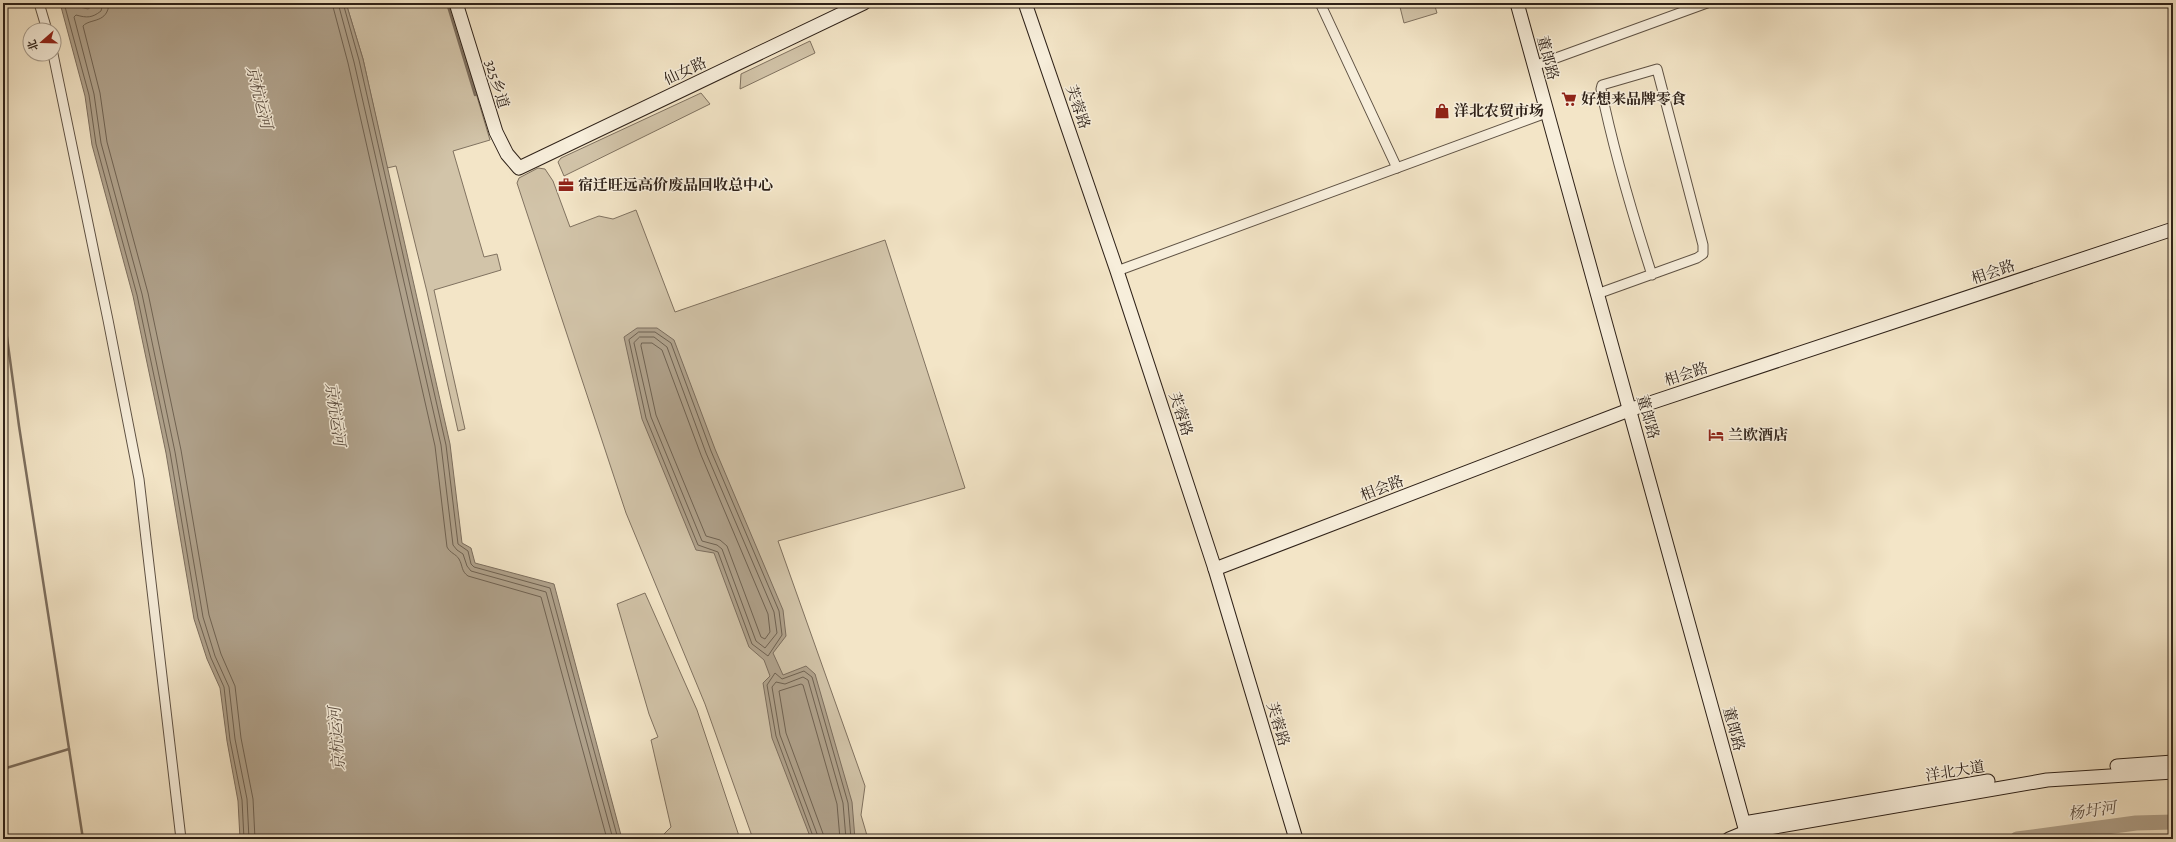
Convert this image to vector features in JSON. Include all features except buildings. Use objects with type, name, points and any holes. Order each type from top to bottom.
[{"type":"street","points":[[39,3],[45,22]]},
{"type":"street","name":"325乡道","points":[[456,3],[496,132],[508,154],[519,168]]},
{"type":"street","name":"仙女路","points":[[519,168],[864,3]]},
{"type":"street","name":"芙蓉路","points":[[1025,3],[1117,271],[1215,569],[1296,839]]},
{"type":"street","points":[[1320,3],[1397,168]]},
{"type":"street","name":"董郎路","points":[[1516,3],[1746,831]]},
{"type":"street","points":[[1534,66],[1707,3]]},
{"type":"street","points":[[54,62],[108,320],[139,479],[181,839]]},
{"type":"street","points":[[1597,294],[1652,275],[1701,257],[1704,251],[1657,69],[1602,85],[1601,89],[1618,165],[1652,275]]},
{"type":"street","points":[[1117,271],[1546,113]]},
{"type":"street","name":"相会路","points":[[1215,569],[1629,410],[2173,229]]},
{"type":"street","name":"洋北大道","points":[[1746,831],[1995,780],[2082,769],[2173,762]]},
{"type":"street","name":"洋北大道","points":[[1746,831],[2046,780],[2173,772]]},
{"type":"street","points":[[1729,839],[1746,831]]},
{"type":"shaded area","points":[[79,3],[94,3],[94,5],[88,9],[80,7]]},
{"type":"shaded area","points":[[346,3],[449,3],[490,140],[453,151],[484,257],[497,254],[501,270],[434,290],[465,429],[458,431],[427,292],[396,166],[387,168],[363,59]]},
{"type":"shaded area","points":[[1399,3],[1434,3],[1437,13],[1404,23]]},
{"type":"shaded area","points":[[810,41],[815,53],[740,89],[741,74]]},
{"type":"shaded area","points":[[701,93],[710,104],[564,176],[558,162],[561,158]]},
{"type":"shaded area","points":[[538,168],[545,169],[553,181],[570,227],[599,216],[613,219],[636,210],[675,312],[885,240],[965,488],[778,541],[865,786],[861,815],[868,839],[753,839],[705,704],[626,513],[517,183],[519,178]]},
{"type":"shaded area","points":[[645,593],[697,710],[740,839],[659,839],[671,827],[651,740],[658,737],[649,714],[617,604]]},
{"type":"water","name":"京杭运河","points":[[60,3],[79,3],[80,7],[88,9],[94,5],[94,3],[346,3],[363,59],[450,444],[462,543],[471,548],[475,563],[554,584],[622,839],[240,839],[238,801],[227,741],[220,688],[207,659],[194,619],[166,453],[133,296],[92,145],[85,96]]},
{"type":"water","points":[[637,328],[657,328],[674,340],[715,449],[783,610],[786,636],[773,653],[783,675],[806,666],[815,674],[852,802],[855,839],[811,839],[772,738],[763,683],[770,676],[764,660],[749,647],[714,553],[696,550],[642,419],[624,337]]},
{"type":"waterway","points":[[447,3],[475,95]]},
{"type":"waterway","points":[[3,308],[19,426],[83,839]]},
{"type":"waterway","points":[[3,769],[69,749]]},
{"type":"waterway","name":"杨圩河","points":[[2017,839],[2136,823],[2173,822]]},
{"type":"place","name":"好想来品牌零食","points":[[1569,99]]},
{"type":"place","name":"洋北农贸市场","points":[[1442,111]]},
{"type":"place","name":"宿迁旺远高价废品回收总中心","points":[[566,185]]},
{"type":"place","name":"兰欧酒店","points":[[1716,435]]}]
